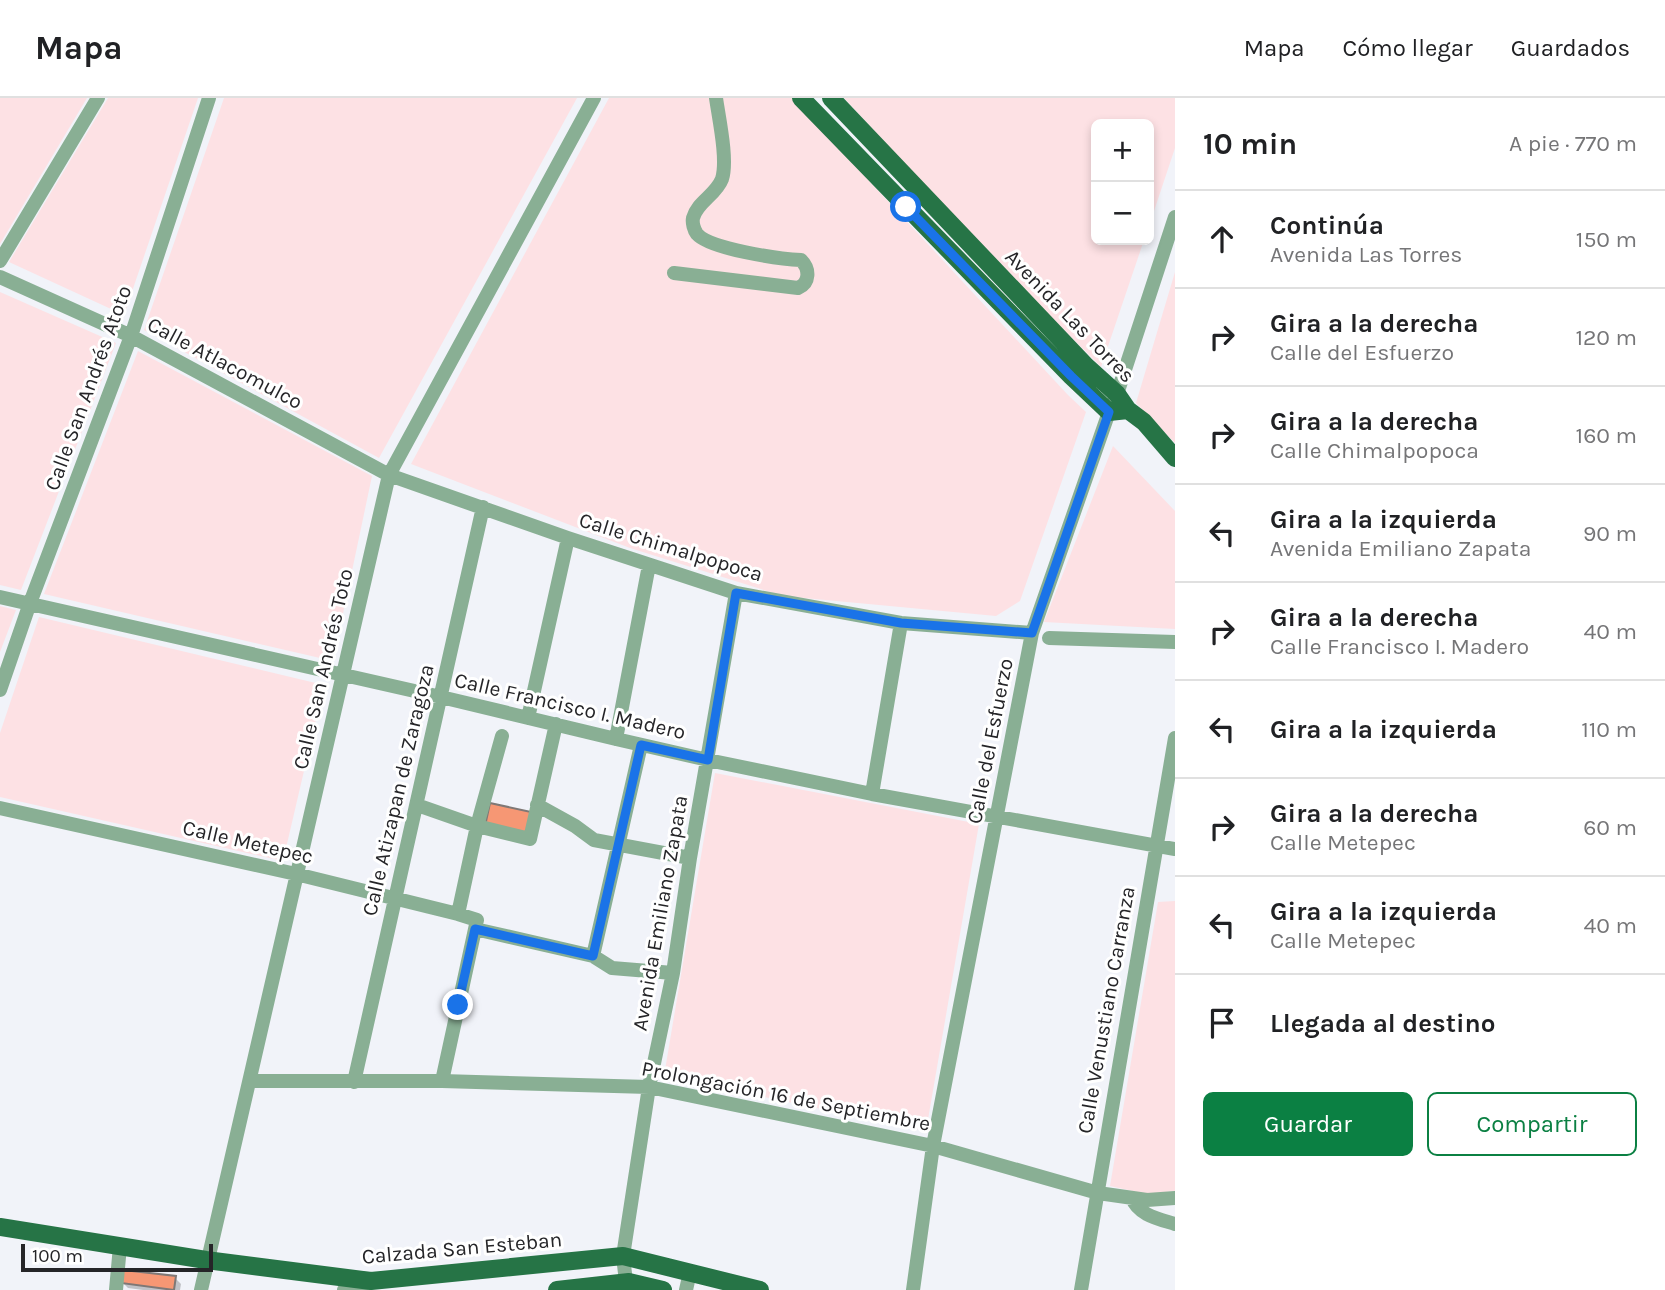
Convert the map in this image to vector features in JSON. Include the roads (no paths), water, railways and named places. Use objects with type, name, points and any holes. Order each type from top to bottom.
[{"type":"main road","name":"Avenida Las Torres","points":[[800,98],[1109,412]]},
{"type":"main road","name":"Avenida Las Torres","points":[[831,98],[1086,366],[1117,394],[1128,410]]},
{"type":"main road","points":[[1109,412],[1128,410],[1144,422],[1175,458]]},
{"type":"main road","name":"Calzada San Esteban","points":[[0,1227],[206,1260],[371,1281],[623,1256],[760,1290]]},
{"type":"main road","points":[[581,1261],[584,1287]]},
{"type":"main road","points":[[313,1274],[322,1290]]},
{"type":"main road","points":[[557,1290],[606,1287],[626,1282],[663,1290]]},
{"type":"street","points":[[0,261],[98,98]]},
{"type":"street","name":"Calle San Andrés Atoto","points":[[0,690],[131,336],[209,98]]},
{"type":"street","name":"Calle San Andrés Toto","points":[[201,1290],[389,475],[594,98]]},
{"type":"street","points":[[674,273],[798,288],[807,282],[808,273],[801,260],[724,248],[697,234],[693,226],[697,209],[712,195],[722,180],[723,164],[716,98]]},
{"type":"street","points":[[862,161],[877,148]]},
{"type":"street","points":[[920,222],[935,209]]},
{"type":"street","name":"Calle del Esfuerzo","points":[[912,1290],[933,1146],[1032,633],[1117,394],[1175,217]]},
{"type":"street","name":"Avenida Las Torres","points":[[965,268],[979,255]]},
{"type":"street","name":"Calle Atlacomulco","points":[[0,277],[131,336],[389,475]]},
{"type":"street","name":"Calle Chimalpopoca","points":[[389,475],[736,593],[901,623],[1032,633]]},
{"type":"street","name":"Calle Atizapan de Zaragoza","points":[[354,1082],[483,507]]},
{"type":"street","points":[[528,718],[568,538]]},
{"type":"street","points":[[616,740],[649,565]]},
{"type":"street","name":"Avenida Emiliano Zapata","points":[[626,1282],[623,1256],[649,1087],[673,973],[736,593]]},
{"type":"street","name":"Calle Francisco I. Madero","points":[[0,597],[708,760],[872,794],[1175,849]]},
{"type":"street","points":[[872,794],[901,623]]},
{"type":"street","points":[[1049,638],[1175,642]]},
{"type":"street","points":[[416,805],[477,826],[530,839],[556,724]]},
{"type":"street","points":[[458,914],[477,826],[502,736]]},
{"type":"street","name":"Calle Venustiano Carranza","points":[[1081,1290],[1175,738]]},
{"type":"street","points":[[593,956],[641,745]]},
{"type":"street","points":[[537,805],[594,840],[690,858]]},
{"type":"street","name":"Calle Metepec","points":[[0,808],[296,874],[458,914],[477,920],[475,929],[593,956],[612,968],[673,973]]},
{"type":"street","points":[[442,1081],[475,929]]},
{"type":"street","name":"Prolongación 16 de Septiembre","points":[[250,1081],[442,1081],[649,1087],[933,1146],[1098,1193],[1147,1200],[1175,1198]]},
{"type":"street","points":[[1132,1198],[1135,1206],[1149,1216],[1175,1224]]},
{"type":"street","points":[[116,1290],[120,1246]]},
{"type":"street","points":[[686,1290],[690,1272]]},
{"type":"street","points":[[344,1290],[371,1281]]}]
